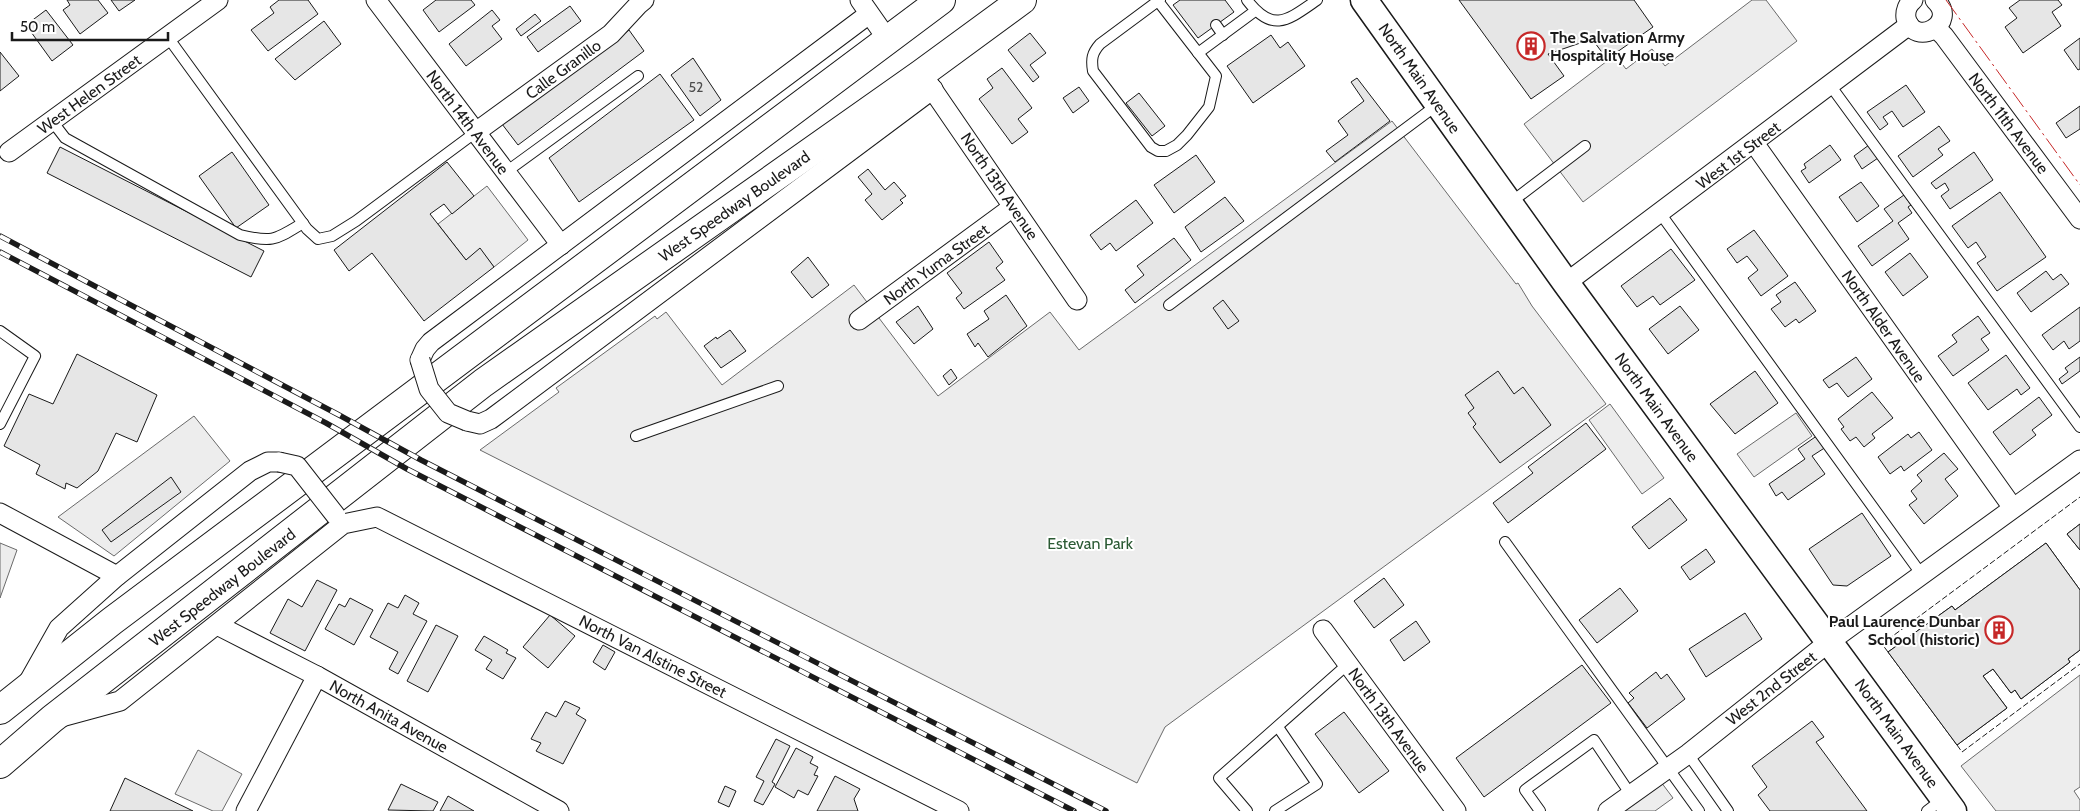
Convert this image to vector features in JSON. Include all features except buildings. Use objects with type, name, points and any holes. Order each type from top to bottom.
[{"type":"main road","points":[[0,710],[112,621],[942,0]]},
{"type":"main road","name":"West Speedway Boulevard","points":[[2,764],[52,719],[483,384],[927,82],[1022,0]]},
{"type":"main road","name":"North Main Avenue","points":[[1364,0],[1566,283],[1830,642],[1941,807]]},
{"type":"street","name":"West Helen Street","points":[[8,152],[218,0]]},
{"type":"street","name":"North 14th Avenue","points":[[376,0],[561,245]]},
{"type":"street","name":"Calle Granillo","points":[[476,132],[611,34],[624,7],[644,0]]},
{"type":"street","points":[[1913,0],[1907,8],[1906,14],[1909,25],[1919,32],[1931,31],[1936,28],[1942,18],[1939,1]]},
{"type":"street","points":[[864,7],[888,40]]},
{"type":"street","name":"West Speedway Boulevard","points":[[864,7],[561,245],[431,342],[420,360],[429,389],[448,413],[480,424],[491,419],[927,82]]},
{"type":"street","name":"West 1st Street","points":[[1566,283],[1909,25]]},
{"type":"street","name":"North 11th Avenue","points":[[1936,28],[1944,36],[2080,220]]},
{"type":"street","name":"North 13th Avenue","points":[[927,82],[1077,300]]},
{"type":"street","name":"North Alder Avenue","points":[[1754,143],[2013,508]]},
{"type":"street","name":"North Yuma Street","points":[[859,320],[1013,207]]},
{"type":"street","name":"West 2nd Street","points":[[1608,811],[1688,754],[1830,642],[2080,460]]},
{"type":"street","points":[[25,689],[59,628],[117,576],[250,470],[268,462],[279,462],[297,466],[340,520],[217,625],[120,702],[52,719]]},
{"type":"street","points":[[0,513],[117,576]]},
{"type":"street","name":"North Van Alstine Street","points":[[340,520],[377,517],[959,811]]},
{"type":"street","name":"North Anita Avenue","points":[[217,625],[317,676],[559,811]]},
{"type":"street","name":"North 13th Avenue","points":[[1323,630],[1456,811]]},
{"type":"street","points":[[246,811],[317,676]]},
{"type":"lane","points":[[1159,0],[1198,54],[1216,76],[1209,107],[1177,145],[1158,151],[1151,147],[1093,72],[1091,61],[1093,52],[1100,44],[1159,0]]},
{"type":"lane","points":[[1247,0],[1255,11],[1270,21],[1289,19],[1317,0]]},
{"type":"lane","points":[[1198,54],[1255,11]]},
{"type":"lane","points":[[1216,25],[1223,35]]},
{"type":"lane","points":[[167,36],[303,223],[318,239],[332,236],[356,221],[476,132]]},
{"type":"lane","points":[[506,172],[638,76]]},
{"type":"lane","points":[[1830,85],[2080,427]]},
{"type":"lane","points":[[1169,305],[1438,104]]},
{"type":"lane","points":[[52,121],[65,138],[240,235],[264,240],[277,239],[303,223]]},
{"type":"lane","points":[[1510,204],[1585,146]]},
{"type":"lane","points":[[1660,213],[1922,575]]},
{"type":"lane","points":[[0,330],[35,356],[0,424]]},
{"type":"lane","points":[[636,436],[778,386]]},
{"type":"lane","points":[[1505,542],[1699,811]]},
{"type":"lane","points":[[1247,811],[1219,778],[1348,664]]},
{"type":"lane","points":[[1275,811],[1317,784],[1278,727]]},
{"type":"lane","points":[[1540,811],[1525,790],[1594,740],[1630,795]]},
{"type":"lane","points":[[1688,754],[1728,811]]},
{"type":"shaded area","points":[[1752,0],[1766,0],[1797,41],[1583,202],[1524,124],[1615,55],[1626,69],[1652,49],[1665,66]]},
{"type":"shaded area","name":"Estevan Park","points":[[1392,121],[1516,284],[1518,283],[1532,306],[1606,404],[1165,727],[1137,783],[480,450],[559,392],[556,388],[655,316],[657,319],[666,312],[722,385],[854,285],[938,396],[1050,312],[1079,350]]},
{"type":"shaded area","points":[[487,186],[528,240],[494,267],[480,249],[466,260],[438,224]]},
{"type":"shaded area","points":[[1610,404],[1664,478],[1642,494],[1589,420]]},
{"type":"shaded area","points":[[1796,413],[1812,436],[1754,477],[1737,454]]},
{"type":"shaded area","points":[[194,416],[230,461],[114,556],[58,517]]},
{"type":"shaded area","points":[[0,543],[17,550],[0,598]]},
{"type":"shaded area","points":[[2080,675],[2080,787],[2074,791],[2080,800],[2080,811],[1996,811],[1961,766]]},
{"type":"shaded area","points":[[198,750],[242,774],[222,811],[213,811],[175,794]]},
{"type":"shaded area","points":[[1661,782],[1673,798],[1655,811],[1622,811]]},
{"type":"railway","points":[[0,236],[421,460],[1106,811]]},
{"type":"railway","points":[[0,252],[326,423],[407,469],[1074,811]]},
{"type":"fence","points":[[1888,652],[1882,644],[2080,497]]},
{"type":"fence","points":[[1957,745],[1962,752],[2080,664]]},
{"type":"power","points":[[1946,0],[2080,185]]},
{"type":"place","name":"The Salvation Army Hospitality House","points":[[1531,46]]},
{"type":"place","name":"Paul Laurence Dunbar School (historic)","points":[[1999,630]]}]
